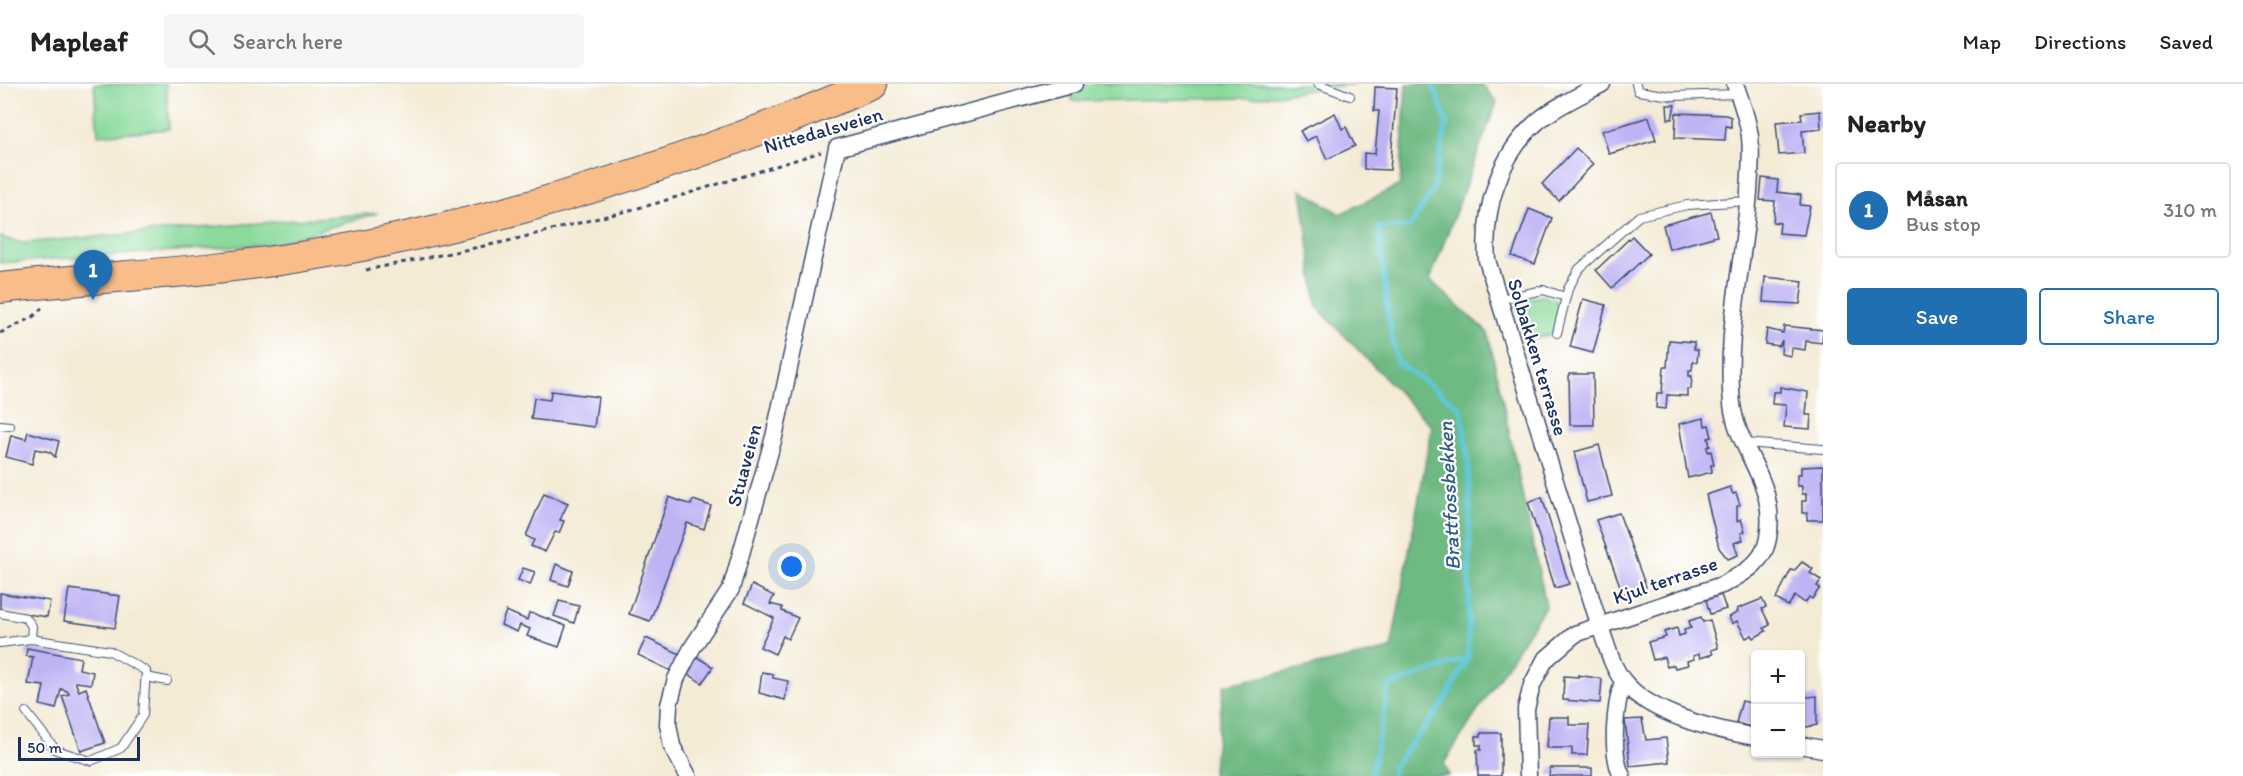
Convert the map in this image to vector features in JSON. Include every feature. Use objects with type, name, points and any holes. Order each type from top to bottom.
[{"type":"highway","points":[[0,288],[270,262],[423,233],[499,215],[610,182],[761,129],[873,84]]},
{"type":"street","name":"Nittedalsveien","points":[[837,148],[1074,84]]},
{"type":"street","name":"Solbakken terrasse","points":[[1602,84],[1539,120],[1521,139],[1502,168],[1486,215],[1487,260],[1497,300],[1599,624],[1623,682],[1636,694],[1664,711],[1751,736]]},
{"type":"street","name":"Kjul terrasse","points":[[1528,776],[1526,709],[1532,686],[1545,660],[1575,634],[1599,624],[1722,585],[1744,574],[1759,560],[1768,541],[1770,516],[1767,490],[1744,443],[1732,407],[1730,370],[1733,315],[1748,201],[1750,136],[1737,89]]},
{"type":"street","name":"Stuaveien","points":[[688,776],[672,746],[668,724],[669,705],[676,679],[692,648],[731,589],[774,437],[837,148]]},
{"type":"street","points":[[1622,776],[1616,745],[1616,702],[1623,682]]},
{"type":"street","points":[[1805,746],[1823,749]]},
{"type":"lane","points":[[1318,84],[1350,96]]},
{"type":"lane","points":[[1636,84],[1638,91],[1672,96],[1737,89]]},
{"type":"lane","points":[[1557,333],[1566,297],[1579,269],[1639,216],[1688,205],[1748,201]]},
{"type":"lane","points":[[1497,300],[1543,290],[1566,297]]},
{"type":"lane","points":[[0,425],[10,426]]},
{"type":"lane","points":[[1744,443],[1823,449]]},
{"type":"lane","points":[[0,613],[26,618],[33,626],[31,639]]},
{"type":"lane","points":[[0,643],[31,639],[110,651],[147,671],[143,715],[121,748],[90,761],[56,750],[27,712]]},
{"type":"lane","points":[[146,677],[167,681]]},
{"type":"path","name":"Nittedalsveien","points":[[654,204],[797,158],[837,148]]},
{"type":"path","points":[[0,333],[33,317],[44,306]]},
{"type":"green space","points":[[94,84],[166,84],[169,129],[98,135]]},
{"type":"green space","points":[[1068,84],[1355,84],[1252,98],[1072,101]]},
{"type":"green space","points":[[1406,84],[1482,84],[1497,102],[1430,280],[1488,333],[1546,605],[1444,763],[1449,776],[1212,776],[1224,685],[1391,649],[1432,427],[1317,307],[1301,189],[1340,214],[1400,185]]},
{"type":"green space","points":[[378,213],[273,244],[0,263],[0,237],[22,243]]},
{"type":"green space","points":[[1543,296],[1560,302],[1554,334],[1534,339],[1521,299]]},
{"type":"building","points":[[1375,87],[1397,88],[1390,170],[1364,169],[1364,153],[1375,154],[1379,111],[1374,111]]},
{"type":"building","points":[[1667,105],[1675,105],[1672,119],[1668,119]]},
{"type":"building","points":[[1820,111],[1821,129],[1802,131],[1804,153],[1779,155],[1776,122],[1802,120],[1801,113]]},
{"type":"building","points":[[1335,113],[1342,129],[1346,127],[1355,146],[1327,159],[1316,136],[1306,141],[1300,131]]},
{"type":"building","points":[[1676,113],[1726,115],[1731,117],[1731,127],[1726,126],[1725,140],[1675,138]]},
{"type":"building","points":[[1649,117],[1656,140],[1609,154],[1602,131]]},
{"type":"building","points":[[1576,148],[1593,164],[1559,201],[1542,184]]},
{"type":"building","points":[[1762,178],[1778,180],[1777,192],[1801,195],[1800,205],[1810,206],[1804,235],[1779,233],[1780,223],[1773,222],[1775,201],[1760,200]]},
{"type":"building","points":[[1529,209],[1552,218],[1535,264],[1512,256]]},
{"type":"building","points":[[1711,212],[1717,236],[1669,249],[1663,225]]},
{"type":"building","points":[[1632,236],[1649,254],[1612,288],[1596,270]]},
{"type":"building","points":[[1765,277],[1803,281],[1800,304],[1763,302]]},
{"type":"building","points":[[1583,299],[1606,305],[1593,353],[1570,347]]},
{"type":"building","points":[[1784,326],[1823,330],[1822,343],[1806,341],[1805,350],[1792,348],[1791,356],[1781,354],[1782,340],[1779,346],[1765,344],[1767,329],[1783,333]]},
{"type":"building","points":[[1669,340],[1694,342],[1694,349],[1698,350],[1697,362],[1693,362],[1692,370],[1689,370],[1689,376],[1692,376],[1691,389],[1687,389],[1687,396],[1667,395],[1666,409],[1656,408],[1657,393],[1662,393],[1664,367],[1667,367]]},
{"type":"building","points":[[1569,374],[1593,374],[1594,425],[1570,425]]},
{"type":"building","points":[[1780,387],[1808,392],[1806,415],[1811,415],[1810,429],[1784,427],[1786,405],[1772,404],[1773,392],[1780,392]]},
{"type":"building","points":[[551,391],[598,397],[594,427],[531,419],[534,398],[550,400]]},
{"type":"building","points":[[1704,418],[1705,426],[1709,425],[1712,437],[1708,438],[1710,446],[1707,447],[1708,452],[1711,451],[1714,465],[1711,465],[1712,472],[1688,478],[1679,424]]},
{"type":"building","points":[[28,432],[59,441],[55,457],[50,452],[35,449],[32,464],[6,457],[11,435],[26,439]]},
{"type":"building","points":[[1599,445],[1612,496],[1587,502],[1574,452]]},
{"type":"building","points":[[1823,466],[1823,520],[1807,520],[1807,513],[1802,513],[1802,501],[1806,501],[1806,494],[1802,494],[1802,486],[1797,486],[1797,474],[1801,474],[1801,467]]},
{"type":"building","points":[[1730,487],[1733,494],[1736,493],[1740,505],[1737,506],[1737,521],[1741,519],[1745,532],[1741,533],[1743,540],[1734,543],[1738,555],[1728,559],[1719,548],[1706,495]]},
{"type":"building","points":[[544,493],[568,503],[560,520],[564,521],[559,533],[555,532],[545,552],[531,546],[534,540],[526,536]]},
{"type":"building","points":[[669,497],[691,505],[693,500],[711,506],[704,529],[687,523],[650,621],[629,614]]},
{"type":"building","points":[[1542,497],[1569,584],[1555,588],[1528,502]]},
{"type":"building","points":[[1619,513],[1646,587],[1623,594],[1596,520]]},
{"type":"building","points":[[1802,562],[1813,569],[1810,573],[1821,580],[1817,586],[1820,588],[1812,599],[1809,597],[1805,603],[1795,596],[1788,606],[1776,599],[1791,570],[1794,571]]},
{"type":"building","points":[[556,564],[573,571],[568,586],[551,580]]},
{"type":"building","points":[[523,568],[535,572],[530,585],[518,580]]},
{"type":"building","points":[[752,585],[774,596],[770,604],[782,607],[782,611],[798,618],[788,639],[783,636],[775,654],[760,647],[774,618],[744,603]]},
{"type":"building","points":[[69,589],[120,596],[115,628],[64,621]]},
{"type":"building","points":[[0,593],[50,601],[47,617],[0,610]]},
{"type":"building","points":[[1721,595],[1726,609],[1710,614],[1706,600]]},
{"type":"building","points":[[1762,599],[1766,607],[1762,609],[1770,625],[1764,628],[1766,631],[1754,638],[1752,635],[1746,638],[1737,621],[1732,624],[1729,617],[1738,612],[1737,609]]},
{"type":"building","points":[[559,601],[579,606],[574,623],[554,616]]},
{"type":"building","points":[[506,611],[527,620],[529,613],[535,614],[566,626],[559,647],[527,636],[530,629],[520,625],[517,632],[501,625]]},
{"type":"building","points":[[1701,617],[1703,622],[1710,620],[1718,648],[1711,650],[1713,654],[1700,658],[1699,654],[1693,656],[1694,659],[1687,661],[1688,665],[1675,668],[1674,665],[1667,667],[1664,657],[1653,660],[1648,642],[1666,637],[1664,632],[1677,628],[1679,636],[1685,634],[1684,630],[1691,628],[1689,621]]},
{"type":"building","points":[[646,638],[680,654],[671,671],[638,655]]},
{"type":"building","points":[[27,648],[81,658],[79,669],[93,672],[91,684],[76,682],[76,684],[79,691],[86,688],[105,743],[81,751],[62,696],[69,694],[67,691],[61,689],[56,709],[40,705],[44,686],[28,684],[33,657],[26,656]]},
{"type":"building","points":[[694,655],[713,667],[702,683],[684,671]]},
{"type":"building","points":[[762,672],[773,674],[773,678],[788,681],[785,700],[759,693]]},
{"type":"building","points":[[1578,675],[1602,679],[1600,703],[1563,700],[1564,676],[1578,677]]},
{"type":"building","points":[[1817,696],[1817,725],[1805,727],[1805,697]]},
{"type":"building","points":[[1742,701],[1751,703],[1751,727],[1736,723]]},
{"type":"building","points":[[1549,717],[1569,717],[1569,725],[1589,725],[1587,755],[1572,755],[1572,748],[1547,748]]},
{"type":"building","points":[[1642,719],[1646,740],[1666,738],[1669,762],[1630,766],[1625,720]]},
{"type":"building","points":[[1481,733],[1501,733],[1501,776],[1478,776],[1477,750],[1481,750],[1481,745],[1476,745],[1476,736],[1481,736]]},
{"type":"building","points":[[1550,768],[1592,768],[1592,776],[1549,776]]},
{"type":"waterway","name":"Brattfossbekken","points":[[1393,776],[1393,767],[1441,707],[1468,658],[1470,510],[1468,458],[1461,408],[1397,362],[1388,315],[1379,228],[1410,227],[1433,190],[1447,122],[1433,84]]},
{"type":"waterway","points":[[1371,776],[1389,686],[1467,658]]},
{"type":"place","name":"Måsan","points":[[93,300]]}]
